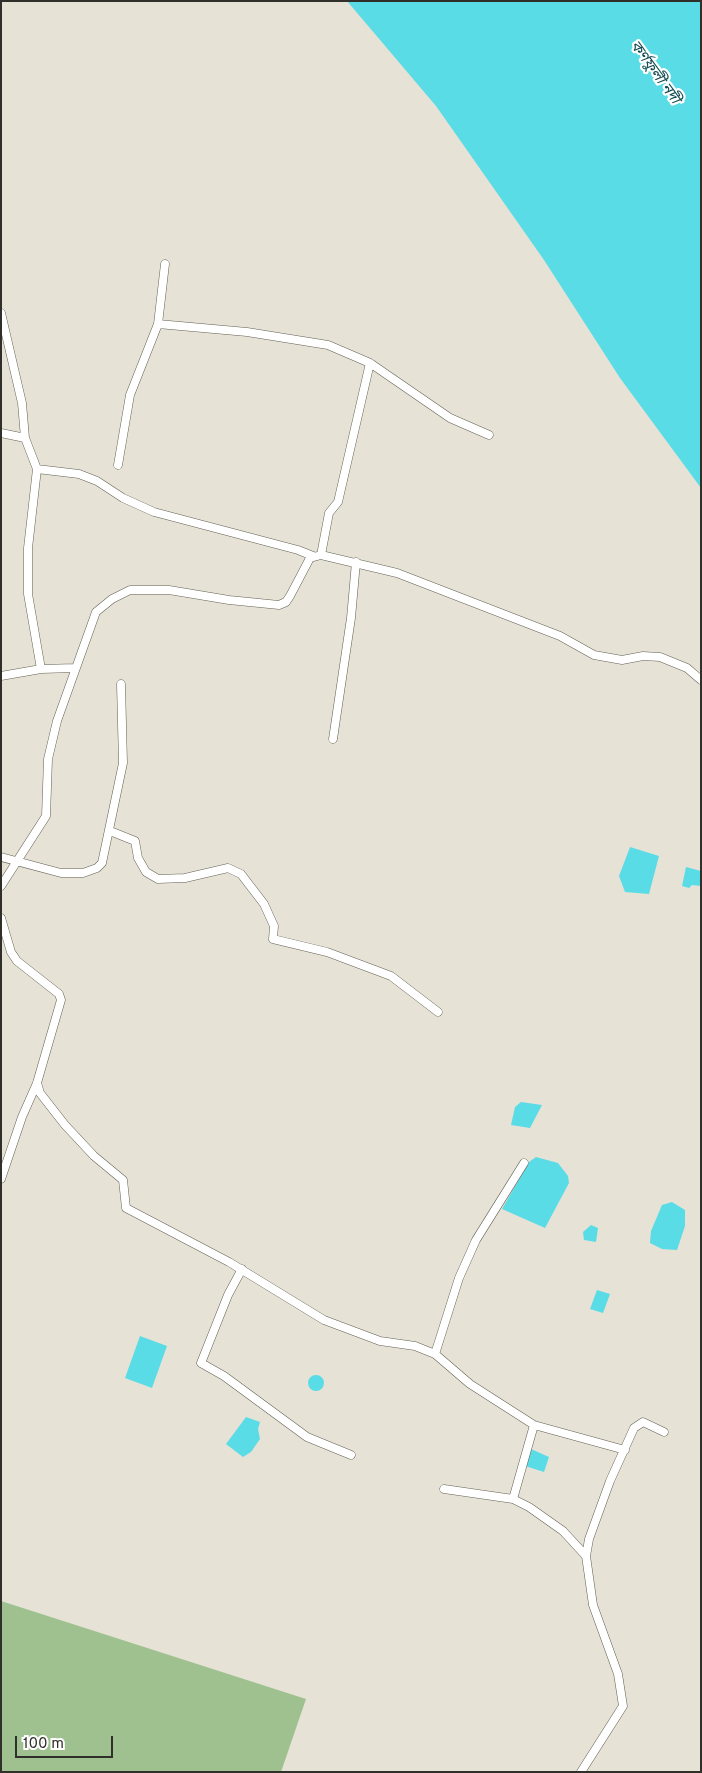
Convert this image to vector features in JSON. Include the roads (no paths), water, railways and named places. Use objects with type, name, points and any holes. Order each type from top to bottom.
[{"type":"street","points":[[118,465],[130,395],[158,324],[166,264]]},
{"type":"street","points":[[1,313],[22,403],[25,438],[37,469],[28,548],[28,594],[41,669]]},
{"type":"street","points":[[158,324],[309,340],[344,351],[370,363],[434,409],[462,424],[489,435]]},
{"type":"street","points":[[317,555],[329,513],[338,502],[370,363]]},
{"type":"street","points":[[1,433],[25,438]]},
{"type":"street","points":[[37,469],[79,474],[97,481],[122,498],[154,512],[317,555],[397,572],[560,636],[594,655],[622,660],[643,656],[660,657],[687,668],[701,680]]},
{"type":"street","points":[[1,886],[46,816],[48,758],[57,721],[96,612],[112,599],[130,590],[168,590],[229,600],[279,605],[286,602],[310,558],[317,555]]},
{"type":"street","points":[[333,740],[351,618],[356,562]]},
{"type":"street","points":[[1,676],[41,669],[75,668]]},
{"type":"street","points":[[1,857],[61,873],[83,873],[97,868],[102,863],[123,764],[121,684]]},
{"type":"street","points":[[110,831],[136,841],[138,858],[146,872],[158,878],[185,878],[228,868],[241,874],[264,904],[274,926],[273,938],[327,952],[391,976],[438,1012]]},
{"type":"street","points":[[1,918],[11,952],[17,961],[59,994],[61,1000],[37,1083],[1,1179]]},
{"type":"street","points":[[37,1083],[40,1093],[65,1125],[94,1156],[122,1180],[126,1208],[242,1269],[324,1320],[380,1341],[416,1346],[435,1354],[470,1384],[534,1425],[624,1450]]},
{"type":"street","points":[[435,1354],[459,1278],[476,1240],[524,1163]]},
{"type":"street","points":[[242,1269],[228,1295],[201,1363],[224,1376],[307,1438],[351,1456]]},
{"type":"street","points":[[581,1772],[623,1706],[618,1674],[593,1605],[586,1556],[589,1538],[634,1428],[643,1422],[664,1432]]},
{"type":"street","points":[[513,1499],[534,1425]]},
{"type":"street","points":[[444,1489],[513,1499],[529,1507],[562,1531],[586,1556]]},
{"type":"water","name":"কর্ণফুলী নদী","points":[[347,1],[701,1],[701,488],[620,378],[544,260],[436,106]]},
{"type":"water","points":[[630,847],[659,856],[649,894],[625,892],[619,876]]},
{"type":"water","points":[[686,867],[701,871],[701,886],[692,885],[689,888],[682,886]]},
{"type":"water","points":[[521,1102],[542,1105],[530,1128],[511,1125],[515,1107]]},
{"type":"water","points":[[536,1157],[558,1163],[568,1176],[569,1183],[545,1228],[502,1209],[529,1162]]},
{"type":"water","points":[[672,1202],[685,1210],[685,1226],[677,1250],[662,1249],[650,1243],[651,1231],[662,1205]]},
{"type":"water","points":[[591,1225],[598,1228],[596,1242],[584,1240],[583,1232]]},
{"type":"water","points":[[597,1290],[610,1294],[603,1313],[590,1309]]},
{"type":"water","points":[[140,1336],[167,1346],[152,1388],[125,1378]]},
{"type":"water","points":[[316,1375],[324,1383],[316,1391],[308,1383]]},
{"type":"water","points":[[246,1417],[260,1422],[258,1429],[260,1439],[251,1452],[243,1457],[226,1444]]},
{"type":"water","points":[[531,1449],[549,1457],[544,1472],[525,1466]]}]
